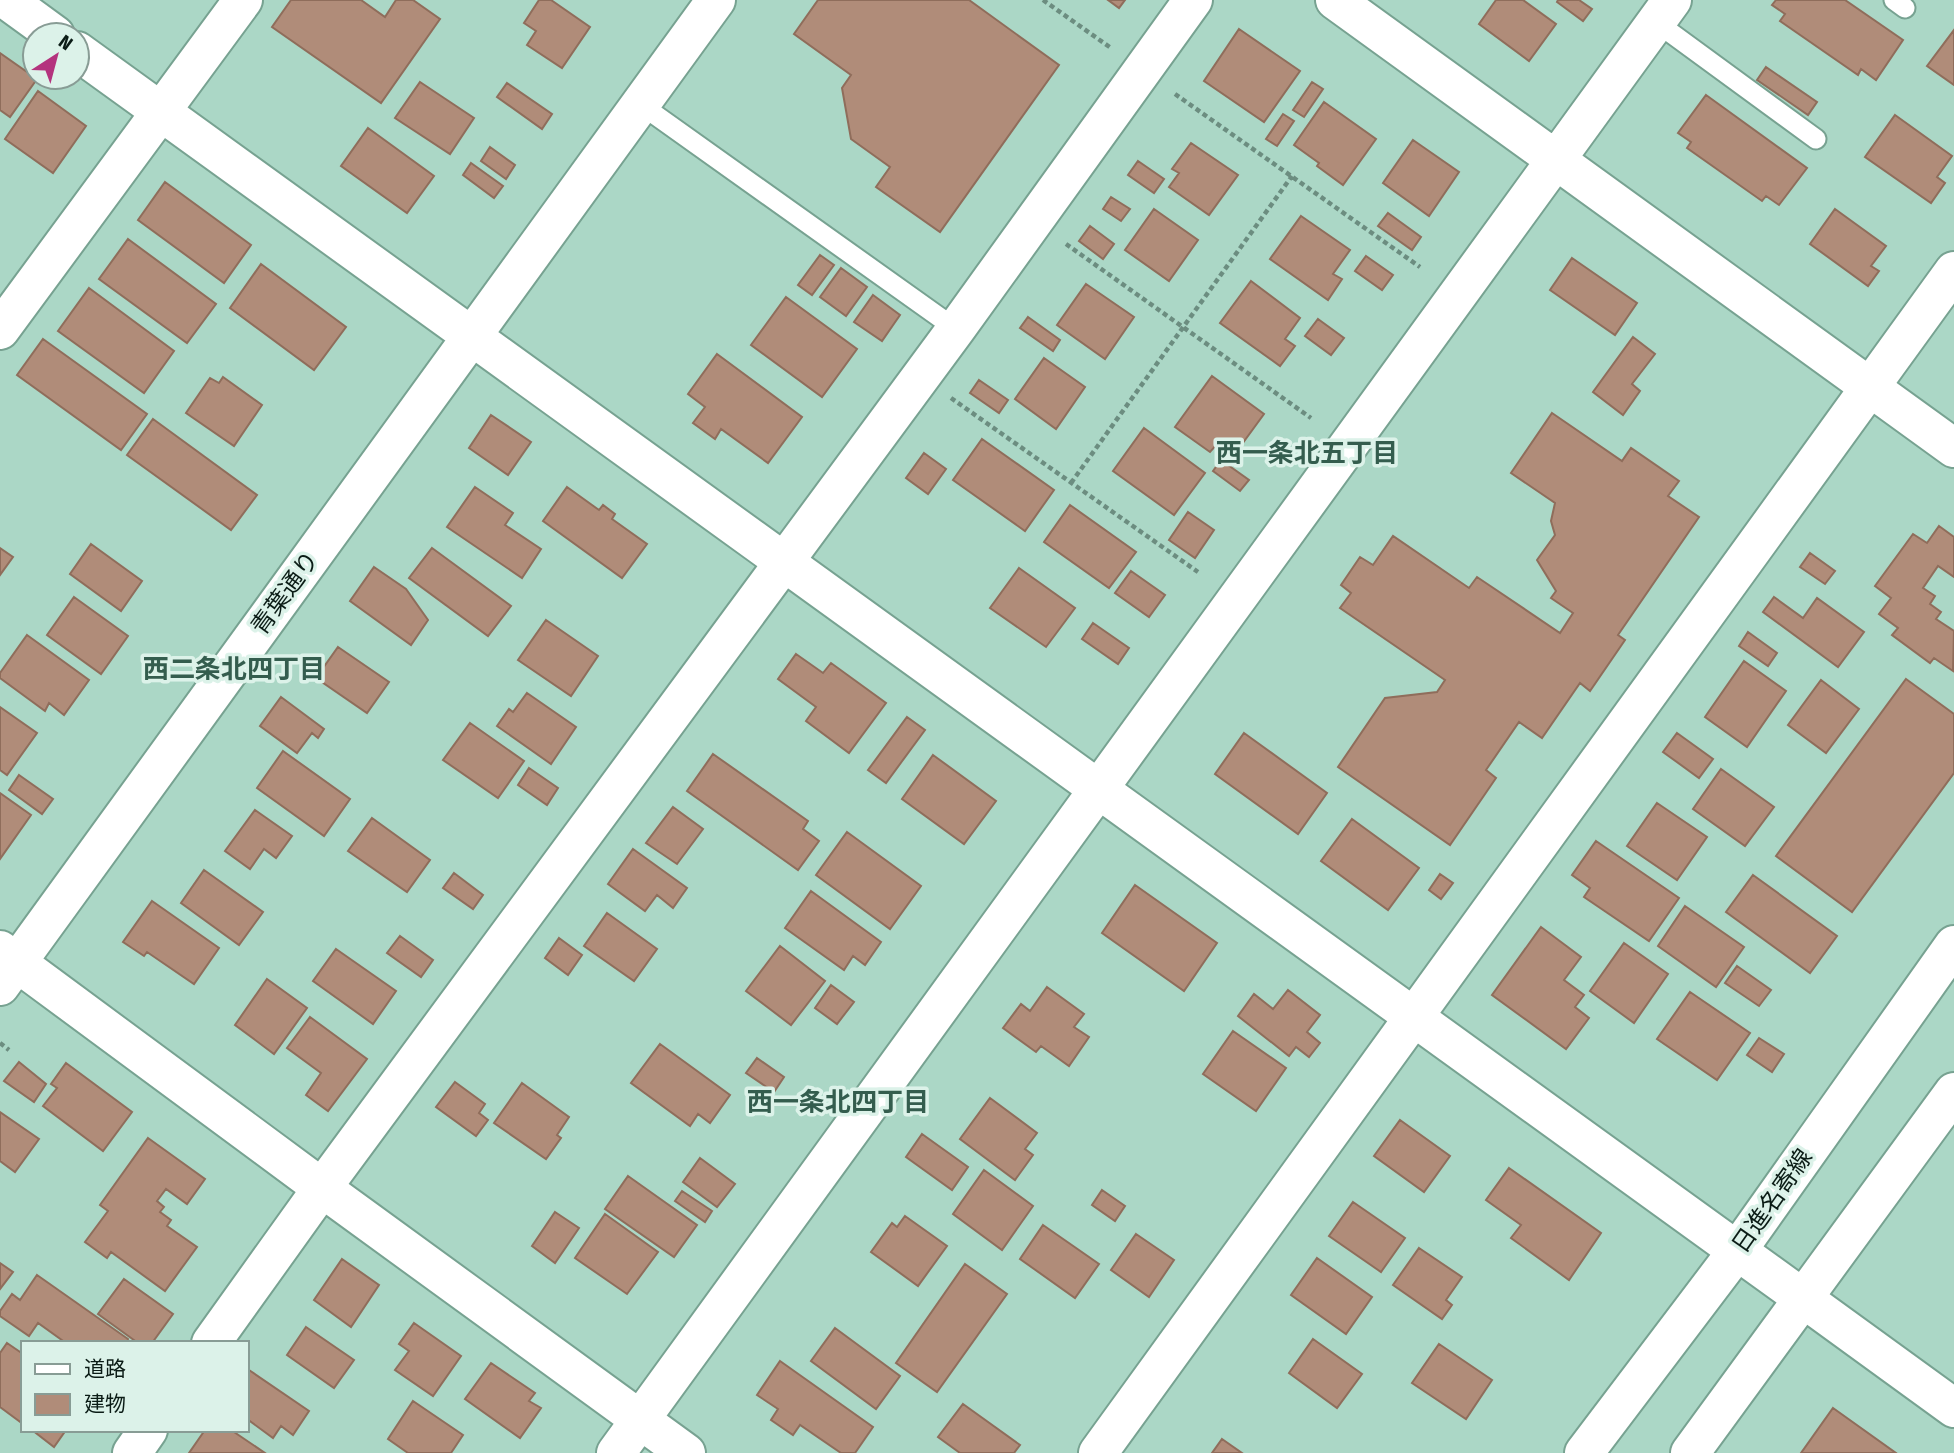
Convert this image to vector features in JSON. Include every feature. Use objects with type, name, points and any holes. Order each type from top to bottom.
[{"type":"street","points":[[7,0],[36,21]]},
{"type":"street","points":[[0,330],[243,0]]},
{"type":"street","name":"青葉通り","points":[[6,966],[716,0]]},
{"type":"street","points":[[212,1341],[321,1188],[956,329],[1193,0]]},
{"type":"street","points":[[1335,0],[1954,448]]},
{"type":"street","points":[[616,1453],[1664,11]]},
{"type":"street","points":[[91,61],[1954,1408]]},
{"type":"street","points":[[1098,1453],[1954,271]]},
{"type":"street","name":"日進名寄線","points":[[1584,1453],[1737,1251],[1954,945]]},
{"type":"street","points":[[6,966],[321,1188],[686,1453]]},
{"type":"street","points":[[1690,1453],[1954,1091]]},
{"type":"street","points":[[131,1453],[147,1432]]},
{"type":"lane","points":[[1664,11],[1816,139]]},
{"type":"lane","points":[[640,104],[956,329]]},
{"type":"path","points":[[1043,0],[1420,267]]},
{"type":"path","points":[[1071,483],[1292,176]]},
{"type":"path","points":[[1060,240],[1311,418]]},
{"type":"path","points":[[949,396],[1198,572]]},
{"type":"path","points":[[0,1044],[9,1050]]},
{"type":"building","points":[[291,0],[361,0],[385,17],[396,0],[413,0],[440,19],[381,103],[272,27]]},
{"type":"building","points":[[539,0],[551,0],[590,27],[562,68],[527,45],[536,31],[524,23]]},
{"type":"building","points":[[818,0],[969,0],[1059,65],[940,232],[876,187],[890,167],[851,139],[842,88],[851,75],[794,34]]},
{"type":"building","points":[[1108,0],[1125,0],[1119,8]]},
{"type":"building","points":[[1496,0],[1523,0],[1556,24],[1529,61],[1479,24]]},
{"type":"building","points":[[1579,0],[1592,9],[1583,21],[1557,2]]},
{"type":"building","points":[[1776,0],[1845,0],[1903,40],[1876,80],[1861,69],[1858,75],[1780,21],[1785,14],[1772,5]]},
{"type":"building","points":[[1239,29],[1300,71],[1264,122],[1204,81]]},
{"type":"building","points":[[1954,30],[1954,85],[1927,66]]},
{"type":"building","points":[[0,53],[21,68],[21,91],[28,91],[10,117],[0,110]]},
{"type":"building","points":[[1766,67],[1817,102],[1808,115],[1757,80]]},
{"type":"building","points":[[420,82],[474,118],[450,154],[395,118]]},
{"type":"building","points":[[1312,82],[1323,89],[1304,117],[1293,110]]},
{"type":"building","points":[[507,83],[552,114],[542,129],[497,97]]},
{"type":"building","points":[[38,91],[86,126],[53,173],[5,139]]},
{"type":"building","points":[[1706,95],[1807,168],[1779,205],[1766,196],[1762,201],[1687,148],[1691,142],[1678,133]]},
{"type":"building","points":[[1324,102],[1376,139],[1343,185],[1294,145]]},
{"type":"building","points":[[1283,114],[1294,121],[1277,146],[1266,139]]},
{"type":"building","points":[[1895,115],[1952,156],[1937,177],[1945,183],[1931,203],[1865,157]]},
{"type":"building","points":[[368,128],[434,176],[407,213],[341,166]]},
{"type":"building","points":[[1413,140],[1459,172],[1429,216],[1383,183]]},
{"type":"building","points":[[1191,143],[1238,175],[1209,215],[1169,187],[1179,173],[1172,169]]},
{"type":"building","points":[[490,147],[515,165],[506,179],[481,161]]},
{"type":"building","points":[[1138,161],[1164,179],[1154,193],[1128,175]]},
{"type":"building","points":[[471,163],[503,186],[494,198],[463,175]]},
{"type":"building","points":[[165,182],[251,245],[224,283],[138,220]]},
{"type":"building","points":[[1111,197],[1130,209],[1121,221],[1103,209]]},
{"type":"building","points":[[1154,209],[1198,240],[1169,281],[1125,250]]},
{"type":"building","points":[[1835,209],[1886,246],[1871,266],[1879,271],[1868,286],[1810,244]]},
{"type":"building","points":[[1388,213],[1421,237],[1412,250],[1378,226]]},
{"type":"building","points":[[1301,216],[1350,250],[1333,274],[1342,279],[1328,300],[1270,259]]},
{"type":"building","points":[[1090,226],[1114,244],[1103,259],[1079,241]]},
{"type":"building","points":[[128,239],[216,304],[187,343],[99,279]]},
{"type":"building","points":[[820,255],[834,265],[812,295],[798,285]]},
{"type":"building","points":[[1366,256],[1393,275],[1382,290],[1355,271]]},
{"type":"building","points":[[1572,258],[1637,303],[1615,335],[1550,290]]},
{"type":"building","points":[[261,264],[346,327],[314,370],[230,308]]},
{"type":"building","points":[[841,268],[867,287],[846,316],[820,297]]},
{"type":"building","points":[[1251,281],[1300,318],[1285,339],[1295,346],[1280,366],[1220,323]]},
{"type":"building","points":[[1086,284],[1134,317],[1105,359],[1057,325]]},
{"type":"building","points":[[89,288],[174,351],[144,393],[58,331]]},
{"type":"building","points":[[873,295],[900,315],[882,341],[854,322]]},
{"type":"building","points":[[786,297],[857,349],[822,397],[751,345]]},
{"type":"building","points":[[1028,317],[1060,340],[1053,351],[1020,328]]},
{"type":"building","points":[[1318,319],[1344,338],[1331,355],[1305,336]]},
{"type":"building","points":[[1633,337],[1655,354],[1632,384],[1640,391],[1623,415],[1593,392]]},
{"type":"building","points":[[43,339],[147,414],[121,450],[17,375]]},
{"type":"building","points":[[717,354],[802,417],[768,463],[721,429],[715,439],[693,423],[705,407],[688,394]]},
{"type":"building","points":[[1044,358],[1085,387],[1056,429],[1015,399]]},
{"type":"building","points":[[1212,376],[1264,414],[1234,455],[1218,443],[1210,452],[1175,427]]},
{"type":"building","points":[[223,377],[262,405],[234,446],[186,413],[210,378],[219,383]]},
{"type":"building","points":[[979,380],[1008,400],[999,413],[970,393]]},
{"type":"building","points":[[1552,413],[1622,461],[1631,448],[1679,481],[1668,496],[1699,517],[1618,635],[1625,640],[1590,691],[1580,683],[1542,738],[1519,722],[1486,770],[1496,778],[1450,845],[1338,767],[1385,698],[1437,692],[1445,680],[1340,608],[1351,593],[1341,585],[1360,557],[1373,565],[1393,536],[1469,588],[1477,577],[1560,633],[1573,613],[1551,598],[1556,591],[1537,560],[1555,535],[1551,521],[1555,503],[1511,473]]},
{"type":"building","points":[[491,415],[531,442],[508,475],[469,448]]},
{"type":"building","points":[[153,419],[257,495],[231,530],[127,455]]},
{"type":"building","points":[[1144,428],[1205,473],[1174,515],[1113,471]]},
{"type":"building","points":[[982,439],[1054,490],[1025,531],[953,480]]},
{"type":"building","points":[[924,453],[946,469],[928,494],[906,478]]},
{"type":"building","points":[[1221,460],[1249,480],[1240,491],[1213,471]]},
{"type":"building","points":[[475,487],[513,513],[505,525],[541,549],[522,578],[447,527]]},
{"type":"building","points":[[567,487],[599,510],[603,505],[615,514],[612,519],[647,544],[622,578],[543,521]]},
{"type":"building","points":[[1070,505],[1136,552],[1109,588],[1044,542]]},
{"type":"building","points":[[1188,512],[1214,530],[1195,558],[1169,540]]},
{"type":"building","points":[[1939,526],[1954,537],[1954,577],[1938,566],[1923,588],[1935,596],[1930,604],[1941,612],[1936,619],[1954,631],[1953,671],[1934,658],[1930,663],[1892,635],[1898,628],[1879,614],[1891,598],[1875,586],[1913,534],[1927,543]]},
{"type":"building","points":[[91,544],[142,581],[121,611],[70,574]]},
{"type":"building","points":[[0,548],[13,557],[0,575]]},
{"type":"building","points":[[432,548],[511,606],[488,636],[409,578]]},
{"type":"building","points":[[1810,553],[1835,571],[1825,584],[1800,567]]},
{"type":"building","points":[[374,567],[406,589],[428,620],[411,645],[350,601]]},
{"type":"building","points":[[1019,568],[1075,608],[1046,647],[990,608]]},
{"type":"building","points":[[1131,571],[1165,595],[1149,617],[1115,593]]},
{"type":"building","points":[[74,597],[128,636],[101,674],[47,635]]},
{"type":"building","points":[[1774,597],[1803,618],[1817,598],[1864,632],[1838,667],[1763,612]]},
{"type":"building","points":[[546,620],[598,656],[571,696],[518,660]]},
{"type":"building","points":[[1093,623],[1129,648],[1118,664],[1082,639]]},
{"type":"building","points":[[1748,632],[1777,653],[1768,666],[1739,646]]},
{"type":"building","points":[[27,635],[89,680],[64,715],[49,703],[45,711],[0,678],[0,673]]},
{"type":"building","points":[[338,647],[389,682],[367,713],[316,678]]},
{"type":"building","points":[[796,654],[823,673],[831,663],[886,703],[849,753],[806,721],[816,707],[778,679]]},
{"type":"building","points":[[1744,661],[1786,691],[1747,747],[1705,717]]},
{"type":"building","points":[[1906,679],[1954,714],[1954,773],[1852,912],[1776,856]]},
{"type":"building","points":[[1821,680],[1859,709],[1826,753],[1788,725]]},
{"type":"building","points":[[527,693],[576,727],[551,764],[497,726],[509,709],[513,712]]},
{"type":"building","points":[[281,697],[324,729],[318,738],[312,733],[297,753],[260,726]]},
{"type":"building","points":[[0,707],[37,733],[7,775],[0,770]]},
{"type":"building","points":[[907,717],[925,730],[886,783],[868,770]]},
{"type":"building","points":[[470,723],[524,761],[498,798],[443,760]]},
{"type":"building","points":[[1244,733],[1327,793],[1298,834],[1215,774]]},
{"type":"building","points":[[1677,733],[1713,759],[1699,778],[1663,752]]},
{"type":"building","points":[[283,751],[350,799],[324,836],[257,788]]},
{"type":"building","points":[[713,754],[808,821],[803,829],[819,841],[798,870],[687,791]]},
{"type":"building","points":[[933,755],[996,801],[964,844],[902,799]]},
{"type":"building","points":[[529,768],[558,788],[547,805],[518,785]]},
{"type":"building","points":[[1721,769],[1774,807],[1745,846],[1693,809]]},
{"type":"building","points":[[19,775],[53,799],[42,814],[9,790]]},
{"type":"building","points":[[0,793],[31,815],[0,859]]},
{"type":"building","points":[[1657,803],[1707,837],[1677,880],[1627,846]]},
{"type":"building","points":[[673,807],[703,829],[677,864],[646,843]]},
{"type":"building","points":[[255,810],[292,836],[276,858],[264,849],[250,869],[225,851]]},
{"type":"building","points":[[372,818],[430,860],[407,892],[348,851]]},
{"type":"building","points":[[1352,819],[1419,868],[1388,910],[1321,861]]},
{"type":"building","points":[[847,832],[921,886],[890,929],[816,875]]},
{"type":"building","points":[[1596,841],[1679,898],[1649,941],[1584,897],[1590,888],[1572,875]]},
{"type":"building","points":[[633,849],[687,888],[673,908],[657,895],[645,911],[608,884]]},
{"type":"building","points":[[204,870],[263,912],[239,945],[181,903]]},
{"type":"building","points":[[454,873],[483,895],[473,909],[443,888]]},
{"type":"building","points":[[1440,874],[1453,883],[1441,899],[1429,890]]},
{"type":"building","points":[[1753,875],[1837,936],[1810,973],[1726,912]]},
{"type":"building","points":[[1135,885],[1217,943],[1184,991],[1102,933]]},
{"type":"building","points":[[811,891],[881,942],[865,965],[853,956],[844,970],[785,928]]},
{"type":"building","points":[[152,901],[219,948],[194,984],[147,952],[144,956],[123,942]]},
{"type":"building","points":[[1685,906],[1744,947],[1716,987],[1658,946]]},
{"type":"building","points":[[607,913],[657,949],[634,981],[584,946]]},
{"type":"building","points":[[1541,927],[1581,957],[1564,980],[1584,995],[1575,1007],[1589,1018],[1566,1049],[1492,995]]},
{"type":"building","points":[[400,936],[433,960],[421,977],[387,953]]},
{"type":"building","points":[[559,938],[582,955],[568,975],[545,958]]},
{"type":"building","points":[[1624,943],[1668,974],[1634,1023],[1590,991]]},
{"type":"building","points":[[780,946],[825,981],[791,1025],[746,991]]},
{"type":"building","points":[[336,949],[396,991],[373,1024],[313,981]]},
{"type":"building","points":[[1737,966],[1771,990],[1759,1006],[1725,983]]},
{"type":"building","points":[[267,979],[307,1008],[274,1054],[235,1025]]},
{"type":"building","points":[[831,985],[854,1002],[837,1024],[815,1008]]},
{"type":"building","points":[[1047,987],[1084,1014],[1074,1027],[1089,1037],[1069,1066],[1041,1046],[1036,1052],[1003,1028],[1021,1004],[1030,1011]]},
{"type":"building","points":[[1288,990],[1320,1015],[1307,1032],[1320,1043],[1309,1057],[1296,1047],[1289,1056],[1238,1016],[1254,994],[1273,1009]]},
{"type":"building","points":[[1690,992],[1750,1033],[1717,1080],[1657,1039]]},
{"type":"building","points":[[310,1017],[367,1059],[328,1111],[306,1095],[321,1073],[287,1048]]},
{"type":"building","points":[[1233,1031],[1286,1068],[1256,1111],[1203,1074]]},
{"type":"building","points":[[1759,1038],[1784,1054],[1772,1072],[1747,1055]]},
{"type":"building","points":[[660,1044],[730,1095],[710,1123],[698,1114],[690,1126],[631,1083]]},
{"type":"building","points":[[757,1058],[784,1077],[774,1092],[746,1073]]},
{"type":"building","points":[[19,1062],[46,1084],[34,1102],[4,1081]]},
{"type":"building","points":[[66,1063],[132,1112],[103,1151],[43,1106],[57,1088],[51,1084]]},
{"type":"building","points":[[455,1082],[485,1104],[479,1113],[488,1120],[476,1136],[436,1107]]},
{"type":"building","points":[[522,1083],[569,1117],[557,1135],[561,1138],[546,1159],[494,1123]]},
{"type":"building","points":[[990,1098],[1037,1133],[1025,1149],[1033,1155],[1015,1180],[960,1139]]},
{"type":"building","points":[[0,1112],[39,1139],[15,1172],[0,1161]]},
{"type":"building","points":[[1400,1120],[1450,1156],[1424,1192],[1374,1156]]},
{"type":"building","points":[[922,1134],[968,1167],[952,1190],[906,1157]]},
{"type":"building","points":[[148,1138],[205,1179],[187,1204],[166,1189],[157,1201],[164,1207],[160,1212],[171,1220],[167,1226],[197,1247],[165,1291],[111,1252],[107,1258],[85,1242],[108,1211],[100,1205]]},
{"type":"building","points":[[700,1158],[735,1184],[717,1207],[683,1182]]},
{"type":"building","points":[[1509,1168],[1601,1233],[1569,1280],[1511,1238],[1521,1225],[1486,1200]]},
{"type":"building","points":[[984,1170],[1033,1206],[1002,1250],[953,1214]]},
{"type":"building","points":[[628,1176],[697,1225],[674,1257],[605,1209]]},
{"type":"building","points":[[1102,1190],[1125,1206],[1115,1221],[1092,1205]]},
{"type":"building","points":[[682,1191],[712,1211],[705,1222],[675,1201]]},
{"type":"building","points":[[1353,1202],[1405,1238],[1381,1272],[1329,1236]]},
{"type":"building","points":[[555,1212],[579,1228],[555,1263],[532,1246]]},
{"type":"building","points":[[605,1214],[658,1252],[627,1294],[575,1258]]},
{"type":"building","points":[[905,1216],[947,1246],[918,1286],[871,1252],[892,1223],[897,1227]]},
{"type":"building","points":[[1043,1225],[1099,1264],[1075,1298],[1020,1259]]},
{"type":"building","points":[[1136,1234],[1174,1260],[1149,1297],[1111,1270]]},
{"type":"building","points":[[1419,1248],[1462,1277],[1446,1300],[1452,1305],[1442,1319],[1393,1285]]},
{"type":"building","points":[[1317,1258],[1372,1297],[1346,1334],[1291,1295]]},
{"type":"building","points":[[342,1259],[379,1285],[351,1327],[314,1300]]},
{"type":"building","points":[[0,1263],[13,1272],[0,1289]]},
{"type":"building","points":[[965,1264],[1007,1294],[937,1392],[896,1363]]},
{"type":"building","points":[[37,1275],[128,1339],[63,1341],[38,1323],[29,1336],[0,1316],[0,1311],[12,1294],[20,1300]]},
{"type":"building","points":[[124,1279],[173,1314],[153,1341],[135,1341],[98,1314]]},
{"type":"building","points":[[414,1323],[461,1356],[433,1396],[395,1370],[409,1351],[399,1344]]},
{"type":"building","points":[[306,1327],[354,1360],[334,1388],[287,1355]]},
{"type":"building","points":[[835,1328],[900,1376],[876,1409],[811,1361]]},
{"type":"building","points":[[1313,1339],[1362,1374],[1337,1408],[1289,1373]]},
{"type":"building","points":[[7,1343],[21,1353],[21,1423],[0,1407],[0,1353]]},
{"type":"building","points":[[1439,1344],[1492,1380],[1466,1419],[1412,1383]]},
{"type":"building","points":[[780,1361],[873,1427],[855,1453],[841,1453],[800,1425],[793,1435],[771,1420],[778,1409],[757,1395]]},
{"type":"building","points":[[491,1363],[535,1393],[529,1401],[541,1408],[520,1438],[465,1399]]},
{"type":"building","points":[[248,1372],[309,1411],[293,1435],[281,1426],[273,1438],[248,1420]]},
{"type":"building","points":[[413,1401],[463,1435],[451,1453],[408,1453],[388,1439]]},
{"type":"building","points":[[963,1404],[1020,1445],[1014,1453],[960,1453],[938,1437]]},
{"type":"building","points":[[1833,1408],[1896,1453],[1801,1453]]},
{"type":"building","points":[[35,1432],[65,1432],[54,1447]]},
{"type":"building","points":[[204,1432],[234,1432],[265,1453],[189,1453]]},
{"type":"building","points":[[1222,1439],[1242,1453],[1212,1453]]},
{"type":"district","name":"西一条北五丁目","points":[[1307,453]]},
{"type":"district","name":"西二条北四丁目","points":[[234,669]]},
{"type":"district","name":"西一条北四丁目","points":[[838,1102]]}]
